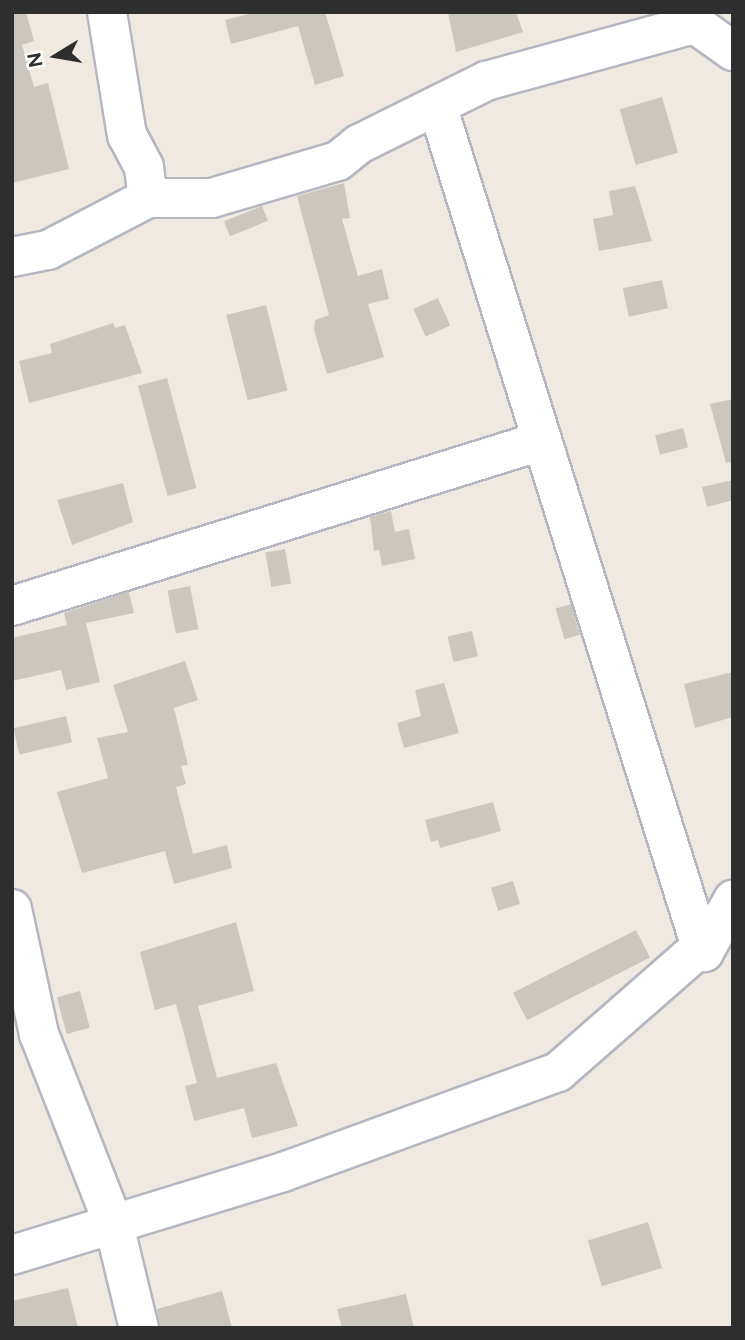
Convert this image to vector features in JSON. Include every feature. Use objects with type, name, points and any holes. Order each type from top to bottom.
[{"type":"street","points":[[107,12],[127,135],[144,167],[148,198]]},
{"type":"street","points":[[12,257],[48,250],[148,198],[212,198],[338,161],[359,144],[438,108],[486,82],[695,24],[726,41]]},
{"type":"street","points":[[438,108],[537,442],[704,952],[733,900]]},
{"type":"street","points":[[12,606],[537,442]]},
{"type":"street","points":[[13,920],[39,1034],[114,1225],[139,1328]]},
{"type":"street","points":[[12,1255],[114,1225],[493,1101],[558,1072],[701,947]]},
{"type":"building","points":[[12,12],[26,12],[34,41],[22,45],[34,87],[48,83],[69,169],[12,183]]},
{"type":"building","points":[[256,12],[325,12],[344,76],[315,85],[298,26],[231,44],[225,20]]},
{"type":"building","points":[[448,12],[516,12],[523,32],[456,52]]},
{"type":"building","points":[[662,97],[678,153],[636,165],[620,109]]},
{"type":"building","points":[[344,183],[350,218],[342,219],[358,276],[382,269],[389,299],[368,304],[384,357],[327,374],[314,330],[315,320],[329,315],[297,196]]},
{"type":"building","points":[[635,186],[652,241],[599,251],[593,219],[613,215],[609,191]]},
{"type":"building","points":[[262,206],[268,221],[230,236],[224,221]]},
{"type":"building","points":[[662,280],[668,308],[629,317],[623,288]]},
{"type":"building","points":[[438,298],[450,325],[426,336],[413,309]]},
{"type":"building","points":[[266,305],[287,390],[248,400],[226,315]]},
{"type":"building","points":[[113,323],[115,328],[125,325],[142,373],[29,403],[19,361],[52,353],[50,344]]},
{"type":"building","points":[[167,378],[197,488],[168,496],[138,386]]},
{"type":"building","points":[[733,399],[733,462],[726,463],[710,404]]},
{"type":"building","points":[[683,428],[688,447],[660,455],[655,436]]},
{"type":"building","points":[[733,480],[733,500],[707,507],[702,487]]},
{"type":"building","points":[[123,483],[133,522],[72,545],[57,500]]},
{"type":"building","points":[[391,511],[395,532],[409,529],[415,559],[382,566],[379,550],[374,551],[370,517]]},
{"type":"building","points":[[285,549],[291,583],[271,587],[265,552]]},
{"type":"building","points":[[190,586],[198,629],[176,634],[167,590]]},
{"type":"building","points":[[129,592],[134,613],[86,623],[100,682],[66,690],[61,670],[12,681],[12,638],[67,625],[64,613]]},
{"type":"building","points":[[571,604],[580,635],[564,639],[556,608]]},
{"type":"building","points":[[472,631],[478,656],[453,662],[448,637]]},
{"type":"building","points":[[185,661],[198,700],[174,708],[188,765],[181,766],[186,784],[176,787],[193,854],[227,845],[232,868],[174,884],[165,851],[82,873],[57,792],[108,778],[97,738],[128,732],[113,685]]},
{"type":"building","points":[[733,672],[733,717],[695,728],[684,684]]},
{"type":"building","points":[[444,683],[459,733],[404,748],[397,723],[421,716],[415,690]]},
{"type":"building","points":[[66,716],[72,742],[19,754],[13,728]]},
{"type":"building","points":[[493,802],[501,831],[440,848],[438,840],[431,842],[425,820]]},
{"type":"building","points":[[513,881],[520,904],[498,911],[491,888]]},
{"type":"building","points":[[236,922],[254,991],[198,1006],[217,1078],[276,1063],[298,1126],[252,1138],[244,1108],[194,1121],[185,1086],[197,1083],[176,1004],[155,1010],[140,952]]},
{"type":"building","points":[[636,930],[650,958],[527,1020],[513,993]]},
{"type":"building","points":[[80,991],[90,1028],[67,1034],[57,997]]},
{"type":"building","points":[[648,1222],[662,1268],[602,1286],[588,1240]]},
{"type":"building","points":[[68,1288],[78,1328],[12,1328],[12,1301]]},
{"type":"building","points":[[222,1291],[232,1328],[160,1328],[157,1309]]},
{"type":"building","points":[[406,1294],[414,1328],[342,1328],[337,1309]]}]
